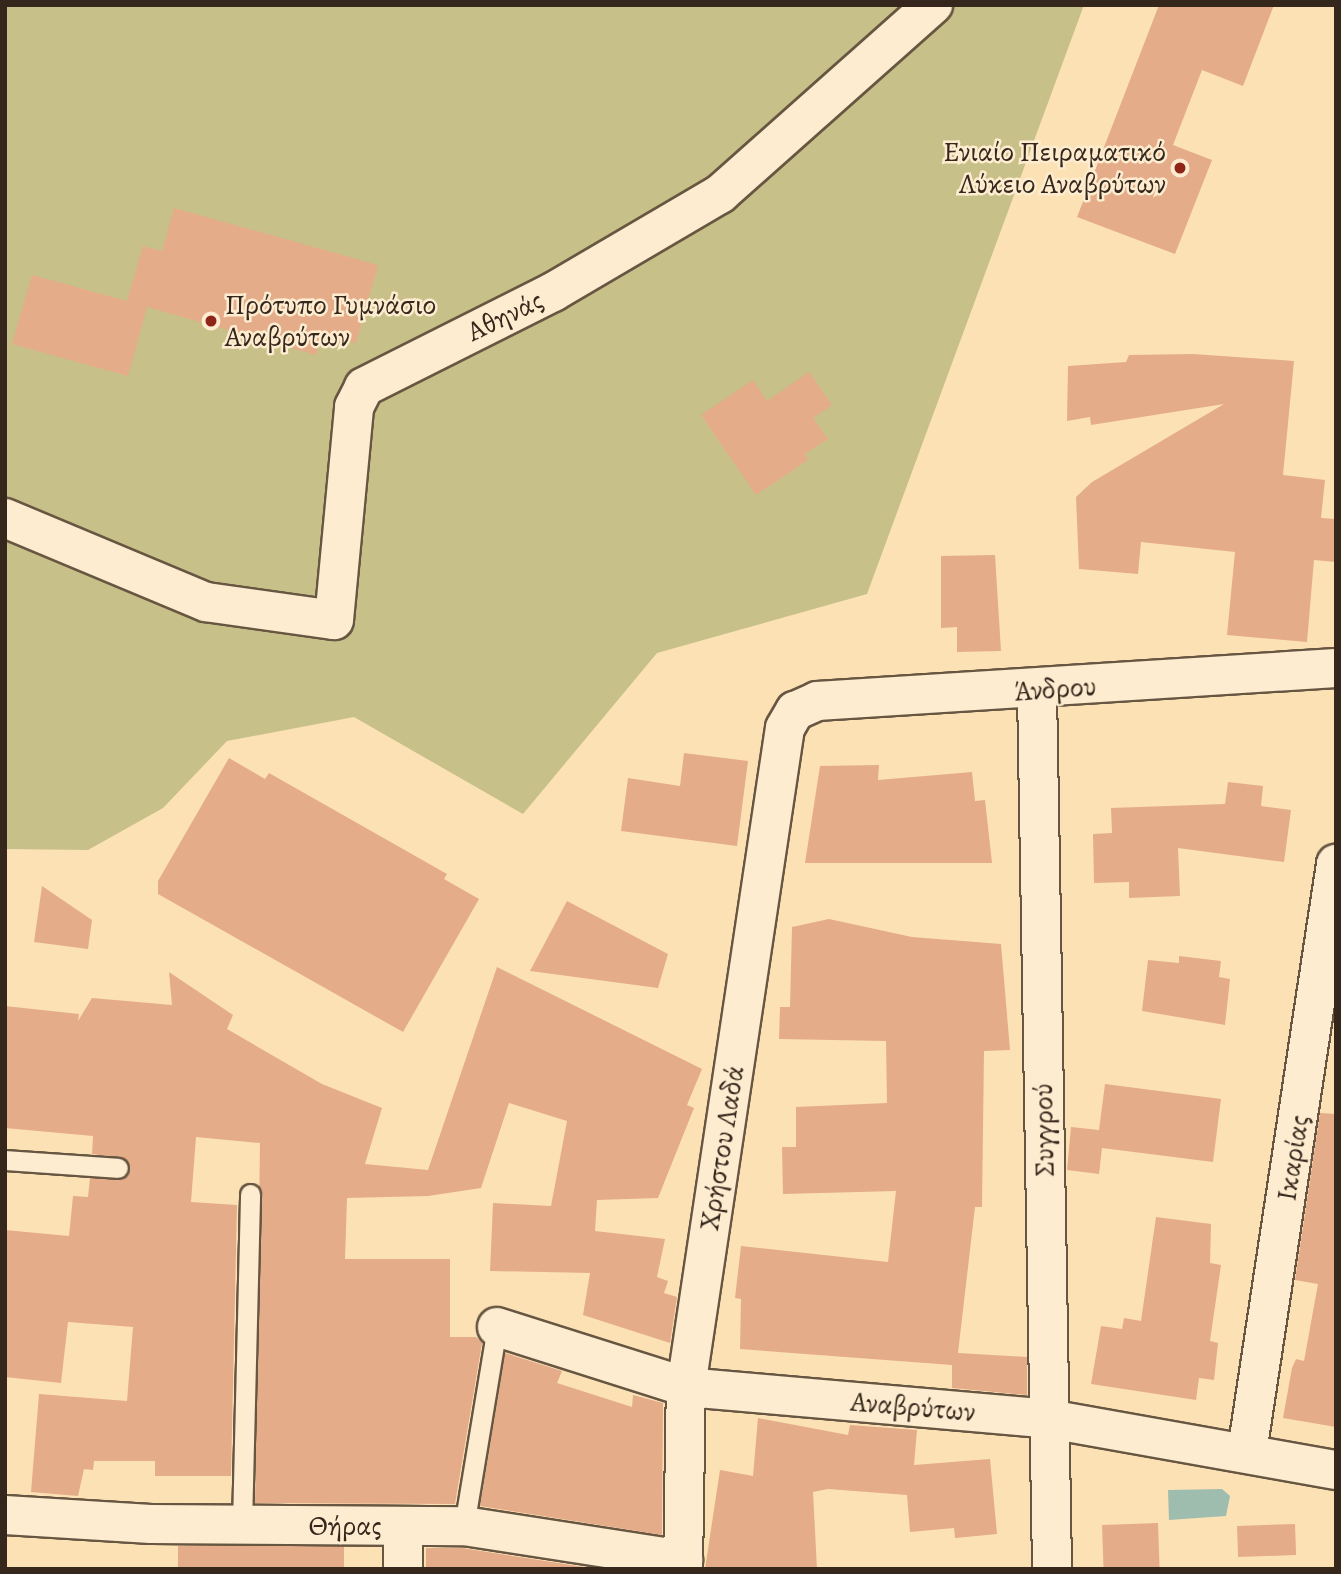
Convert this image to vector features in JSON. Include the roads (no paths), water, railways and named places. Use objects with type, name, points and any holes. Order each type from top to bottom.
[{"type":"street","name":"Αθηνάς","points":[[5,518],[206,602],[334,620],[354,407],[364,387],[553,292],[720,194],[933,5]]},
{"type":"street","name":"Άνδρου","points":[[785,728],[795,711],[817,701],[1037,690],[1336,668]]},
{"type":"street","name":"Συγγρού","points":[[1037,690],[1052,1569]]},
{"type":"street","name":"Χρήστου Λαδά","points":[[683,1564],[686,1387],[785,728]]},
{"type":"street","name":"Ικαρίας","points":[[1247,1452],[1327,994],[1336,864]]},
{"type":"street","name":"Αναβρύτων","points":[[497,1326],[686,1387],[1049,1419],[1247,1452],[1336,1470]]},
{"type":"street","name":"Θήρας","points":[[5,1515],[242,1525],[464,1526],[683,1564]]},
{"type":"street","points":[[403,1526],[403,1569]]},
{"type":"lane","points":[[5,1160],[118,1168]]},
{"type":"lane","points":[[242,1525],[250,1194]]},
{"type":"lane","points":[[464,1526],[497,1326]]},
{"type":"place","name":"Ενιαίο Πειραματικό Λύκειο Αναβρύτων","points":[[1180,168]]},
{"type":"place","name":"Πρότυπο Γυμνάσιο Αναβρύτων","points":[[211,321]]}]
